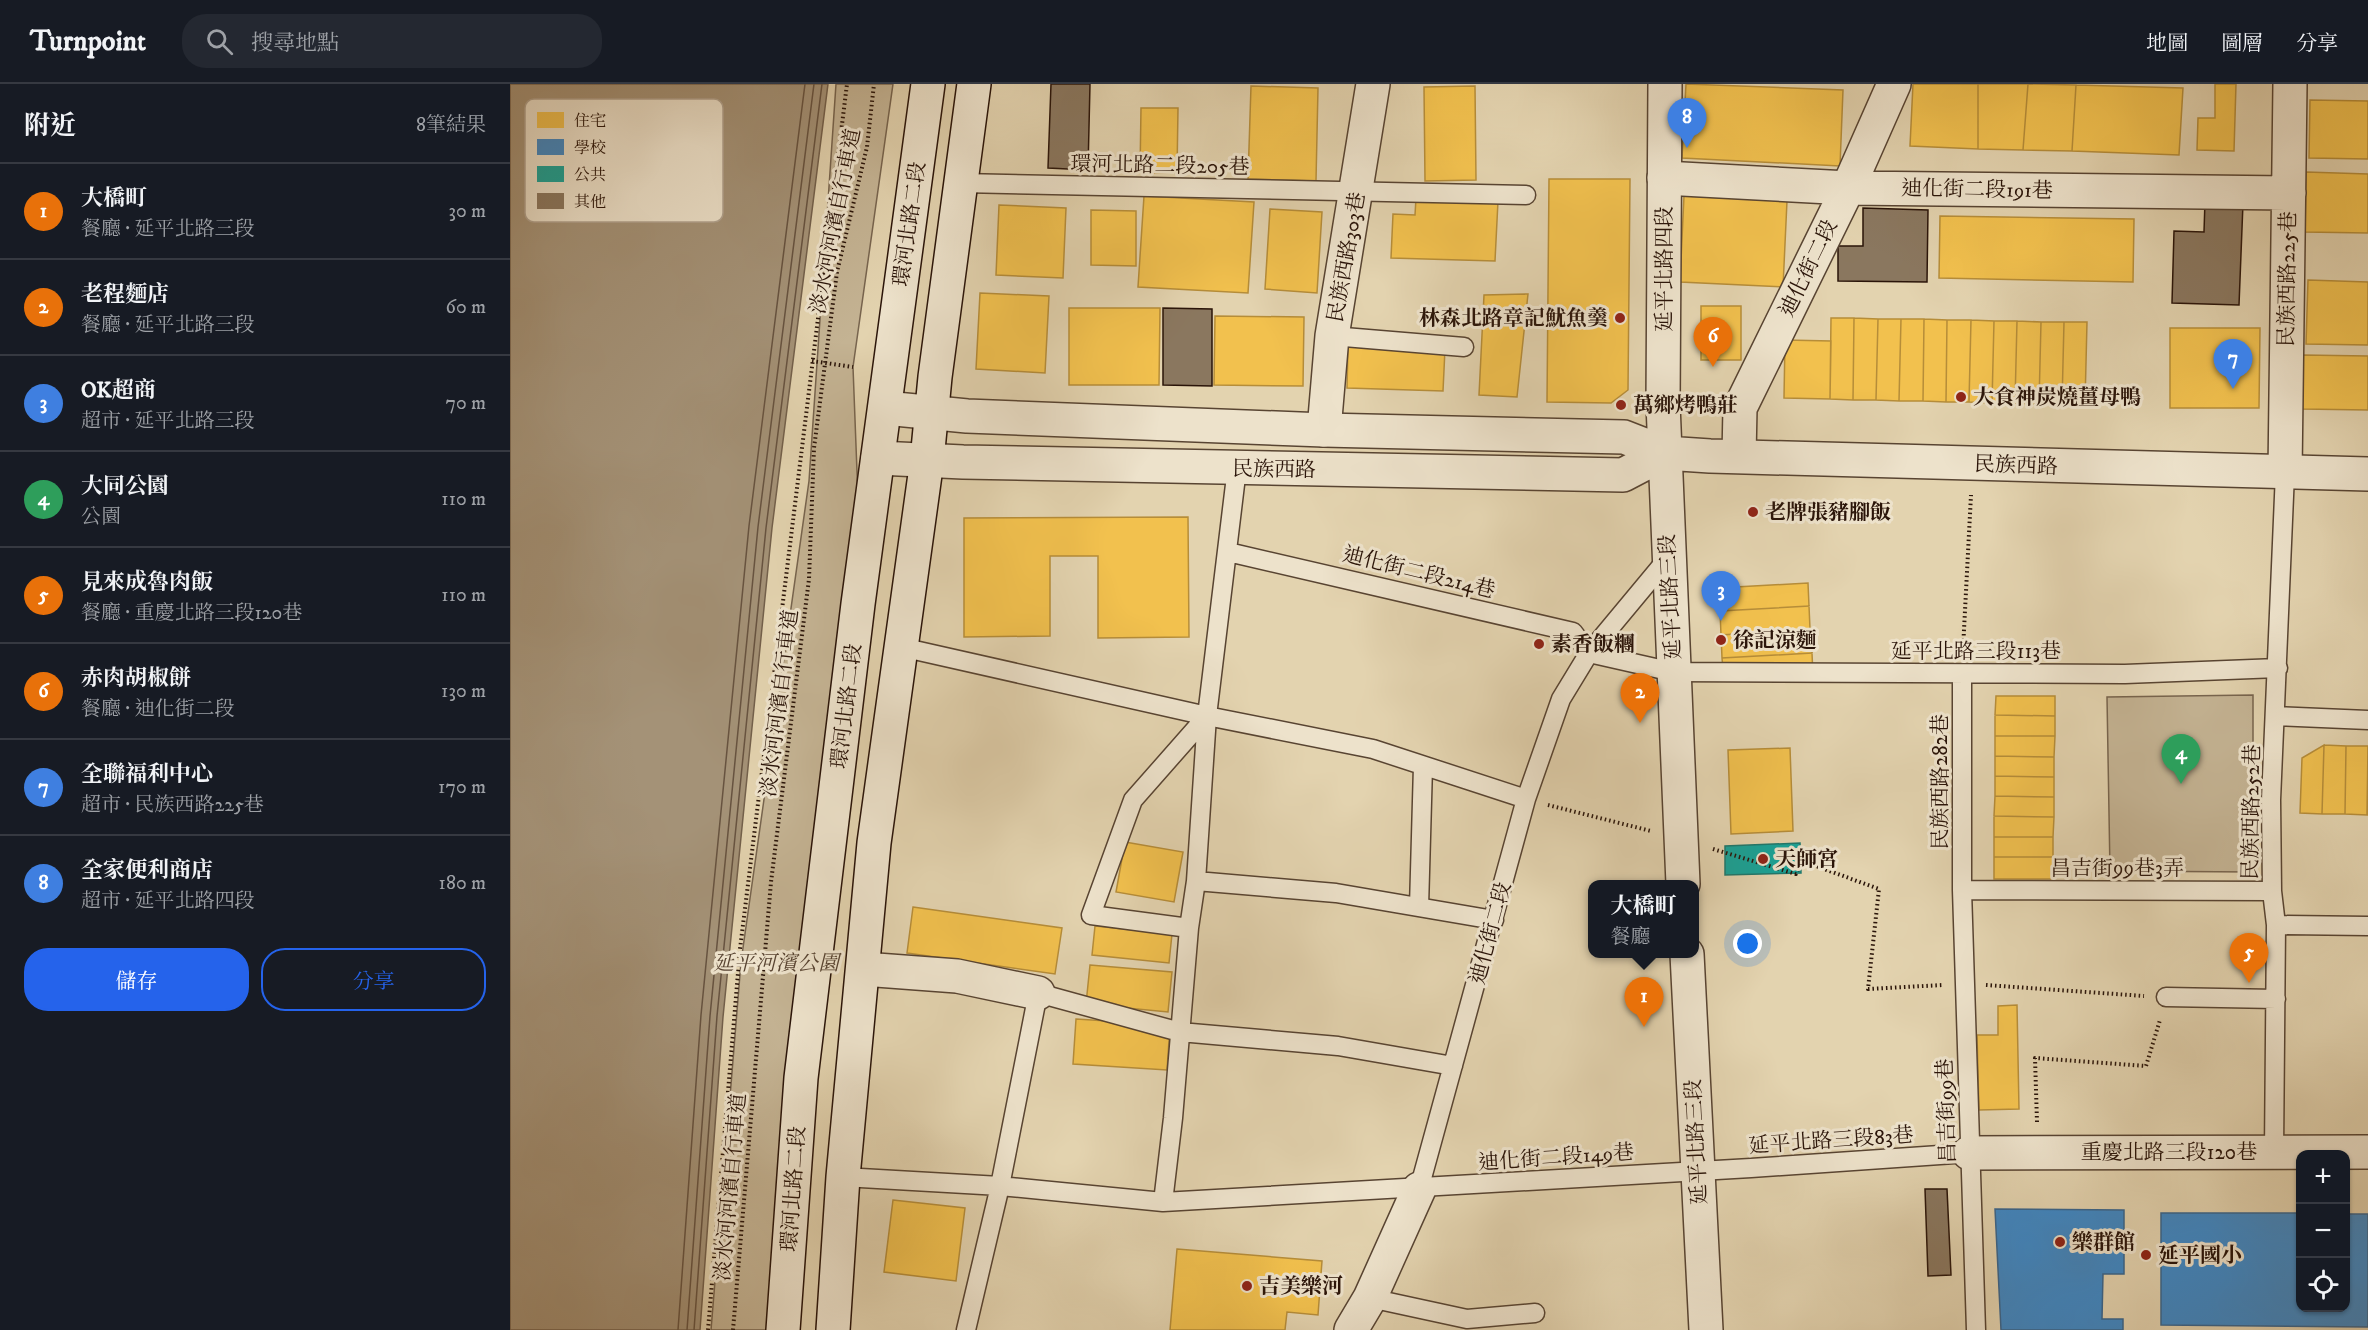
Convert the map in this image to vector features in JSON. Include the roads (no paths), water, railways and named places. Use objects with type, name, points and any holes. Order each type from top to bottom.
[{"type":"street","name":"環河北路二段","points":[[783,1330],[801,1078],[878,458],[928,84]]},
{"type":"street","points":[[833,1330],[843,1177],[874,843],[927,460],[974,84]]},
{"type":"street","name":"民族西路303巷","points":[[1324,430],[1332,336],[1373,84]]},
{"type":"street","name":"延平北路四段","points":[[1665,84],[1665,453]]},
{"type":"street","name":"迪化街二段","points":[[1739,456],[1740,408],[1848,188],[1894,84]]},
{"type":"street","name":"民族西路225巷","points":[[2285,473],[2290,84]]},
{"type":"street","name":"迪化街二段191巷","points":[[1665,178],[1848,188],[2289,192]]},
{"type":"street","name":"民族西路","points":[[885,408],[932,413],[1324,430],[1624,437],[1665,453],[2368,474]]},
{"type":"street","name":"民族西路","points":[[878,458],[1237,468],[1623,475],[1665,453]]},
{"type":"street","name":"延平北路三段","points":[[1665,453],[1683,880]]},
{"type":"street","name":"延平北路三段","points":[[1687,958],[1706,1330]]},
{"type":"street","points":[[863,969],[957,976],[1038,993]]},
{"type":"street","name":"重慶北路三段120巷","points":[[1969,1153],[2368,1152]]},
{"type":"street","name":"迪化街二段","points":[[1351,1330],[1371,1298],[1419,1188]]},
{"type":"lane","name":"環河北路二段205巷","points":[[961,183],[1526,195]]},
{"type":"lane","points":[[1332,336],[1464,347]]},
{"type":"lane","points":[[1163,1202],[1189,928],[1196,881],[1207,716],[1237,468]]},
{"type":"lane","name":"民族西路252巷","points":[[2274,1152],[2276,925],[2272,891],[2271,800],[2285,473]]},
{"type":"lane","name":"迪化街二段214巷","points":[[1228,552],[1573,632],[1589,653]]},
{"type":"lane","name":"迪化街二段","points":[[1419,1188],[1526,799],[1561,699],[1589,653],[1668,558]]},
{"type":"lane","points":[[901,647],[1207,716],[1373,749],[1526,799]]},
{"type":"lane","name":"延平北路三段113巷","points":[[1589,653],[1673,672],[2125,674],[2278,668]]},
{"type":"lane","name":"民族西路282巷","points":[[1962,674],[1962,890]]},
{"type":"lane","points":[[1189,928],[1092,915],[1133,800],[1207,716]]},
{"type":"lane","points":[[2276,716],[2368,720]]},
{"type":"lane","points":[[1419,907],[1424,766]]},
{"type":"lane","points":[[1196,881],[1336,893],[1494,921]]},
{"type":"lane","name":"昌吉街99巷3弄","points":[[1962,890],[2272,891]]},
{"type":"lane","name":"昌吉街99巷","points":[[1962,890],[1976,1330]]},
{"type":"lane","points":[[2276,925],[2368,926]]},
{"type":"lane","points":[[966,1330],[1000,1186],[1038,993],[1180,1032],[1338,1046],[1454,1066]]},
{"type":"lane","points":[[2166,997],[2276,999]]},
{"type":"lane","name":"延平北路三段83巷","points":[[1697,1170],[1969,1153]]},
{"type":"lane","name":"迪化街二段149巷","points":[[843,1177],[1000,1186],[1163,1202],[1697,1170]]},
{"type":"lane","points":[[1371,1298],[1467,1319],[1535,1313]]},
{"type":"water","points":[[510,84],[828,84],[772,528],[723,1017],[700,1330],[510,1330]]},
{"type":"place","name":"全家便利商店","points":[[1687,148]]},
{"type":"place","name":"林森北路章記魷魚羹","points":[[1620,318]]},
{"type":"place","name":"赤肉胡椒餅","points":[[1713,367]]},
{"type":"place","name":"全聯福利中心","points":[[2233,389]]},
{"type":"place","name":"大食神炭燒薑母鴨","points":[[1961,397]]},
{"type":"place","name":"萬鄉烤鴨莊","points":[[1621,405]]},
{"type":"place","name":"老牌張豬腳飯","points":[[1753,512]]},
{"type":"place","name":"OK超商","points":[[1721,621]]},
{"type":"place","name":"徐記涼麵","points":[[1721,640]]},
{"type":"place","name":"素香飯糰","points":[[1539,644]]},
{"type":"place","name":"老程麵店","points":[[1640,723]]},
{"type":"place","name":"大同公園","points":[[2181,784]]},
{"type":"place","name":"天師宮","points":[[1763,859]]},
{"type":"place","name":"見來成魯肉飯","points":[[2249,983]]},
{"type":"place","name":"大橋町","points":[[1644,1027]]},
{"type":"place","name":"樂群館","points":[[2060,1242]]},
{"type":"place","name":"延平國小","points":[[2146,1255]]},
{"type":"place","name":"吉美樂河","points":[[1247,1286]]},
{"type":"park label","name":"延平河濱公園","points":[[776,963]]}]
